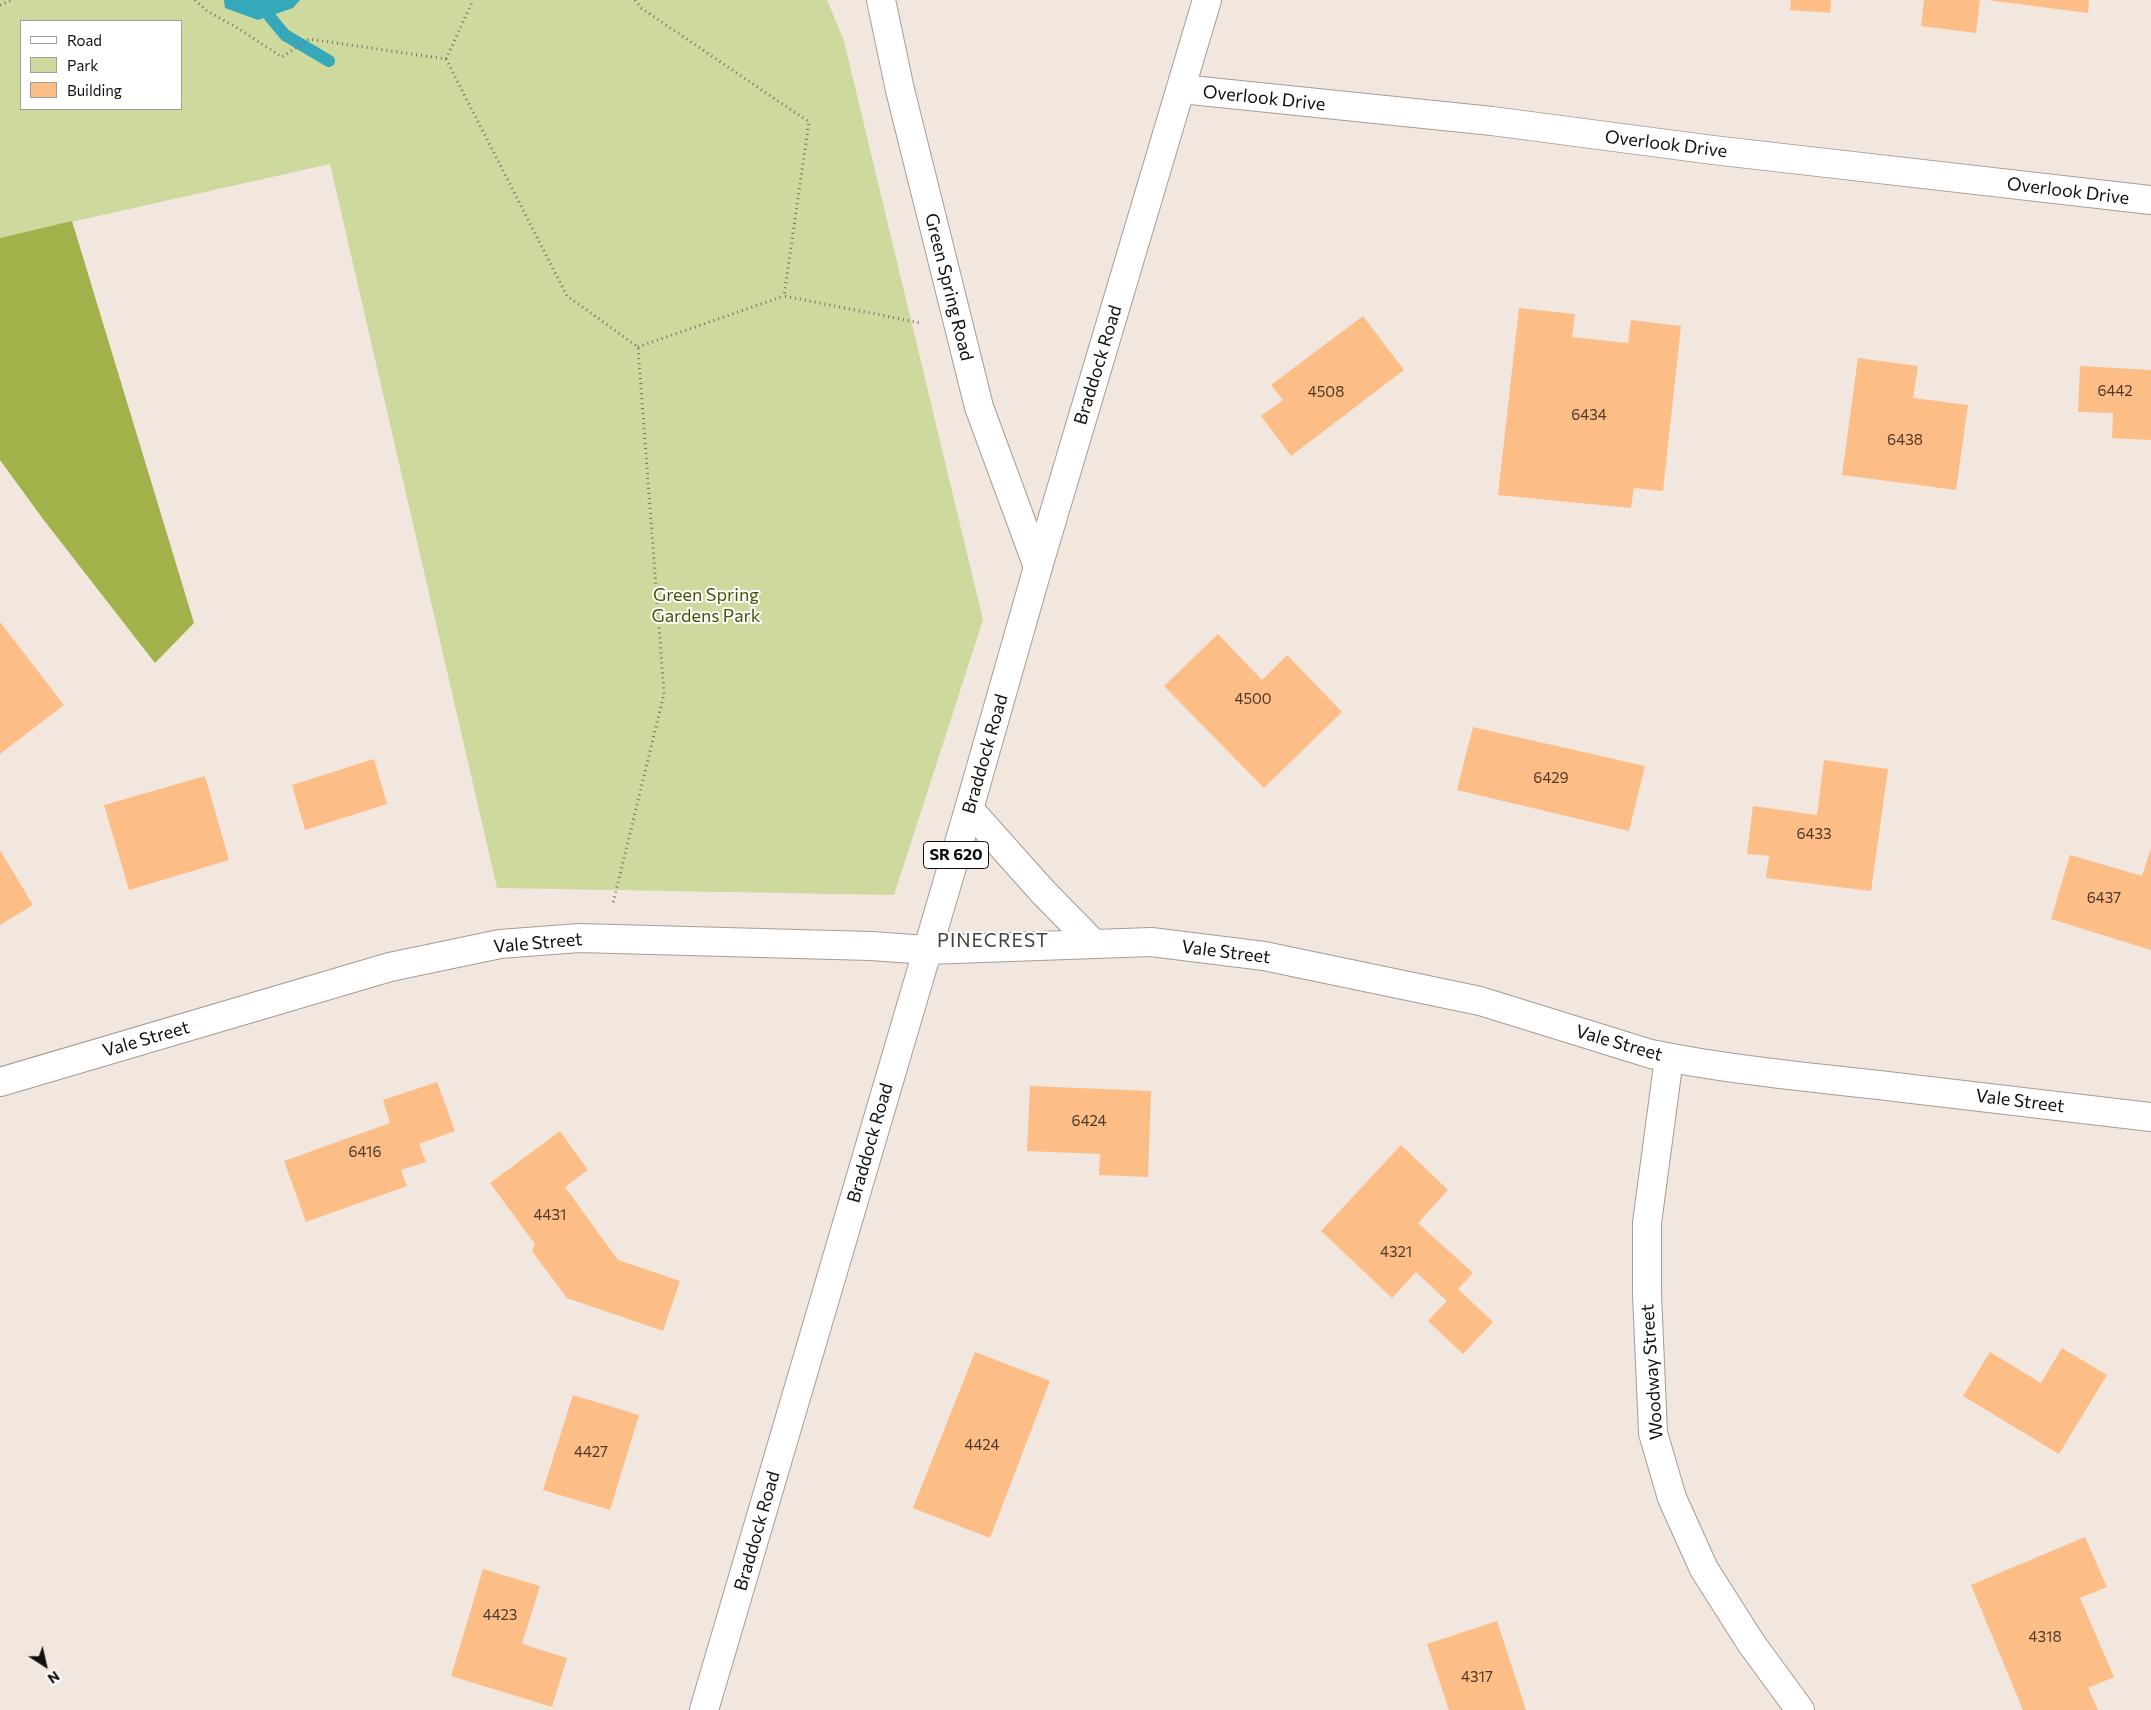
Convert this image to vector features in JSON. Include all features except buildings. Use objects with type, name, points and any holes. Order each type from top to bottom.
[{"type":"street","name":"Green Spring Road","points":[[881,0],[900,90],[979,407],[1038,567]]},
{"type":"street","name":"Braddock Road","points":[[704,1710],[969,809],[1038,567],[1207,0]]},
{"type":"street","name":"Overlook Drive","points":[[1181,89],[1492,121],[1714,150],[2151,200]]},
{"type":"street","points":[[969,809],[1043,892],[1094,944]]},
{"type":"street","name":"Vale Street","points":[[0,1082],[390,968],[500,944],[605,938],[871,946],[927,950],[1151,942],[1264,956],[1480,1001],[1669,1058],[1751,1071],[2151,1117]]},
{"type":"street","name":"Woodway Street","points":[[1669,1058],[1647,1222],[1647,1294],[1653,1433],[1672,1498],[1704,1569],[1751,1643],[1800,1710]]},
{"type":"path","points":[[0,5],[12,0]]},
{"type":"path","points":[[195,0],[207,11],[236,27],[282,57],[309,39],[446,59]]},
{"type":"path","points":[[446,59],[473,0]]},
{"type":"path","points":[[635,0],[641,8],[809,122],[784,296]]},
{"type":"path","points":[[446,59],[567,296],[638,347]]},
{"type":"path","points":[[638,347],[784,296],[960,331]]},
{"type":"path","points":[[605,938],[664,694],[638,347]]},
{"type":"green space","name":"Green Spring Gardens Park","points":[[0,0],[827,0],[844,41],[983,620],[894,895],[497,888],[330,164],[0,238]]},
{"type":"green space","points":[[72,221],[194,623],[155,663],[43,519],[0,460],[0,238]]},
{"type":"water","points":[[224,0],[300,0],[293,8],[258,20],[225,8]]},
{"type":"waterway","points":[[270,17],[285,35],[329,61]]},
{"type":"district","name":"PINECREST","points":[[993,941]]}]
